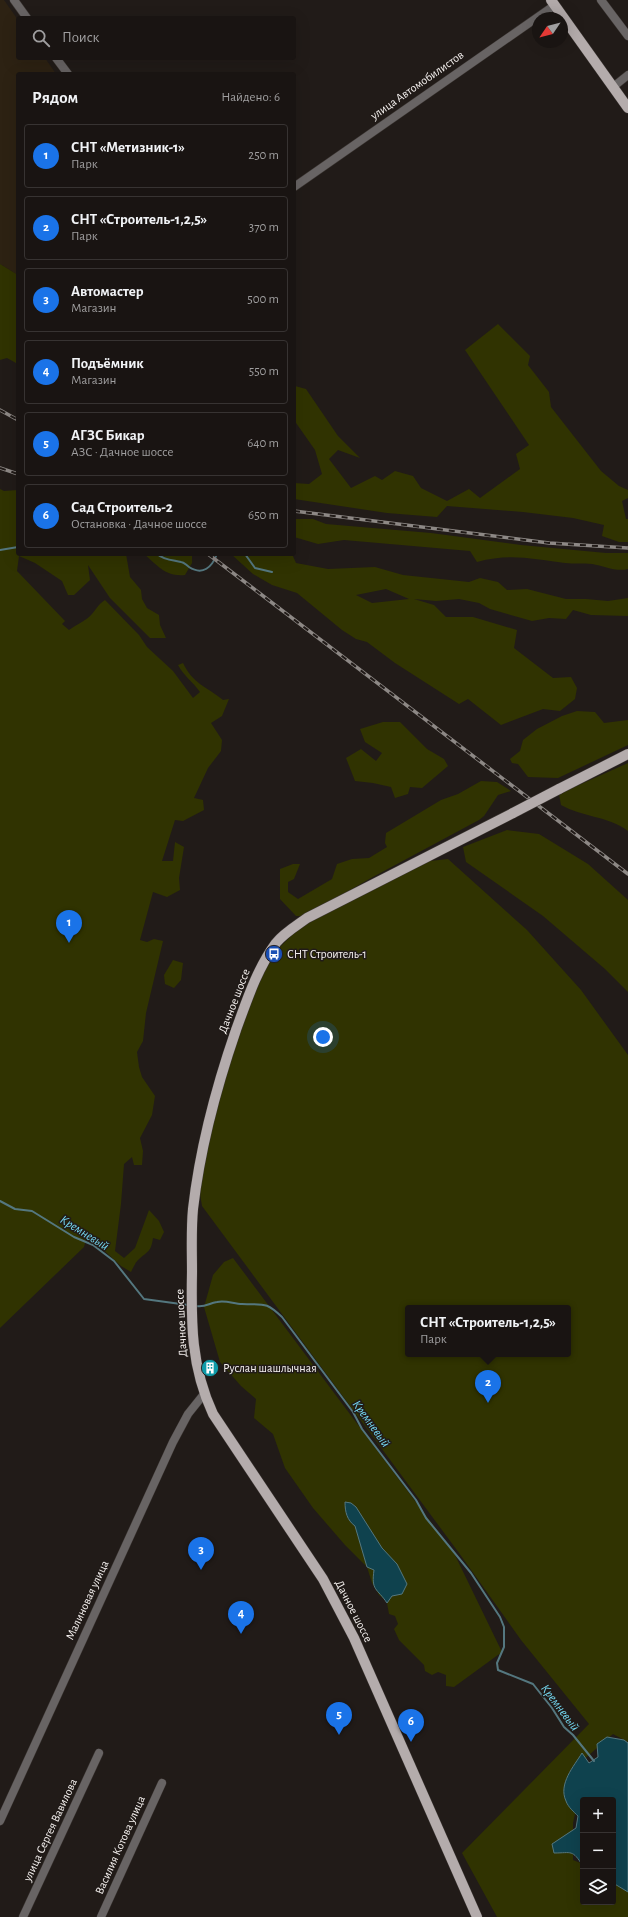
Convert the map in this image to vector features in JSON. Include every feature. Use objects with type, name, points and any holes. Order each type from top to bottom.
[{"type":"main road","points":[[553,2],[628,108]]},
{"type":"main road","name":"Дачное шоссе","points":[[477,1917],[372,1679],[326,1586],[213,1414],[204,1394],[194,1358],[191,1315],[193,1210],[201,1156],[213,1104],[230,1047],[253,984],[268,956],[286,932],[306,918],[628,754]]},
{"type":"street","points":[[14,0],[26,16]]},
{"type":"street","points":[[602,0],[628,36]]},
{"type":"street","name":"улица Автомобилистов","points":[[296,186],[553,2]]},
{"type":"street","points":[[58,60],[66,72]]},
{"type":"street","points":[[613,87],[628,75]]},
{"type":"street","name":"Малиновая улица","points":[[0,1821],[173,1442],[188,1414],[204,1394]]},
{"type":"street","name":"улица Сергея Вавилова","points":[[23,1917],[99,1753]]},
{"type":"street","name":"Василия Котова улица","points":[[101,1917],[162,1783]]},
{"type":"shaded area","points":[[0,0],[4,0],[16,17],[16,60],[46,60],[55,72],[16,72],[16,274],[0,264]]},
{"type":"green space","points":[[0,264],[16,274],[16,363],[7,358],[0,360]]},
{"type":"green space","points":[[498,324],[530,356],[528,365],[549,392],[551,407],[601,471],[619,486],[628,490],[628,498],[622,501],[626,519],[628,519],[628,542],[619,542],[602,536],[604,525],[573,518],[523,512],[447,506],[437,517],[387,513],[296,499],[296,483],[309,484],[322,474],[315,450],[296,423],[296,386],[306,389],[338,436],[360,458],[338,450],[329,459],[351,488],[375,476],[382,480],[395,471],[413,476],[421,488],[447,501],[469,489],[480,498],[520,469],[516,454],[529,445],[465,350]]},
{"type":"green space","points":[[0,489],[4,491],[16,490],[16,556],[19,556],[17,571],[65,621],[62,624],[69,630],[89,617],[105,600],[139,635],[147,647],[173,671],[193,698],[200,692],[178,665],[183,663],[191,676],[200,684],[223,700],[229,699],[222,716],[211,723],[222,740],[221,751],[208,768],[194,798],[203,800],[204,810],[183,821],[175,820],[162,861],[173,861],[175,842],[184,847],[179,878],[180,890],[167,897],[153,892],[140,940],[147,942],[154,939],[163,941],[146,1013],[143,1041],[137,1052],[142,1077],[155,1096],[152,1115],[140,1138],[143,1151],[142,1165],[134,1165],[132,1157],[124,1164],[115,1251],[124,1258],[135,1248],[149,1210],[159,1221],[164,1232],[160,1240],[153,1238],[150,1249],[137,1261],[131,1272],[121,1266],[87,1235],[84,1247],[0,1328]]},
{"type":"green space","points":[[296,519],[313,519],[326,524],[431,533],[521,545],[606,553],[628,553],[628,569],[619,570],[592,564],[565,563],[511,557],[489,559],[477,562],[470,551],[344,540],[318,544],[296,538]]},
{"type":"green space","points":[[19,556],[126,556],[130,577],[141,590],[142,599],[147,608],[159,615],[160,625],[166,638],[150,638],[110,598],[88,565],[90,580],[74,595],[68,595],[62,581],[35,563]]},
{"type":"green space","points":[[146,556],[192,556],[192,563],[185,575],[167,572]]},
{"type":"green space","points":[[233,556],[293,556],[296,563],[328,569],[375,567],[403,575],[469,582],[480,578],[498,582],[507,590],[527,589],[566,599],[608,601],[628,598],[628,616],[591,615],[573,610],[566,619],[549,618],[532,621],[490,609],[479,603],[459,599],[436,601],[414,599],[434,605],[446,617],[473,617],[517,630],[514,648],[553,678],[571,677],[577,688],[575,699],[560,711],[543,709],[501,725],[468,699],[459,704],[395,663],[367,642],[356,639],[342,630],[297,593],[272,585],[253,574]],"holes":[[[386,589],[409,599],[372,603],[356,595]]]},
{"type":"green space","points":[[577,711],[595,712],[604,723],[628,720],[628,745],[558,778],[528,777],[518,764],[512,763],[510,759],[520,751],[523,740],[537,729],[562,716]]},
{"type":"green space","points":[[383,722],[400,722],[427,749],[444,759],[448,766],[422,788],[410,787],[408,794],[395,798],[391,787],[355,781],[346,758],[361,749],[376,761],[382,753],[365,742],[360,729]]},
{"type":"green space","points":[[628,763],[628,831],[612,822],[569,809],[561,805],[559,794]]},
{"type":"green space","points":[[481,781],[497,782],[511,791],[498,795],[484,816],[479,820],[371,878],[305,916],[296,916],[280,899],[280,869],[293,864],[300,864],[294,879],[288,882],[288,892],[298,899],[332,879],[337,864],[352,859],[369,858],[387,847],[385,843],[386,833],[441,800],[458,794]]},
{"type":"green space","points":[[507,830],[539,834],[588,864],[628,900],[628,992],[605,969],[543,916],[466,862],[463,847]]},
{"type":"green space","points":[[448,859],[527,930],[581,990],[628,1055],[628,1742],[613,1734],[573,1769],[579,1796],[573,1823],[573,1860],[580,1863],[580,1905],[616,1905],[616,1878],[628,1883],[628,1917],[497,1917],[462,1853],[589,1724],[521,1640],[459,1553],[202,1206],[199,1188],[215,1105],[251,994],[275,952],[303,924],[430,861]]},
{"type":"green space","points":[[173,960],[183,963],[181,980],[174,988],[165,984],[164,975]]},
{"type":"green space","points":[[233,1258],[454,1553],[502,1652],[454,1687],[446,1686],[446,1675],[438,1672],[432,1675],[425,1671],[424,1665],[399,1640],[394,1629],[398,1624],[395,1616],[389,1614],[387,1603],[379,1595],[372,1583],[367,1567],[345,1545],[313,1508],[285,1468],[273,1434],[254,1418],[256,1399],[241,1386],[220,1362],[204,1307],[213,1275],[224,1262]]},
{"type":"water","points":[[345,1502],[351,1503],[356,1507],[382,1548],[397,1564],[407,1584],[402,1594],[392,1596],[387,1603],[374,1586],[374,1570],[367,1567],[355,1526],[347,1516]]},
{"type":"water","points":[[607,1737],[624,1740],[628,1743],[628,1892],[616,1885],[616,1797],[580,1797],[580,1862],[574,1854],[554,1853],[552,1844],[576,1828],[578,1816],[566,1801],[564,1795],[565,1782],[571,1769],[582,1753],[589,1763],[598,1757],[597,1744]]},
{"type":"waterway","points":[[0,550],[16,547]]},
{"type":"waterway","points":[[160,556],[165,559],[183,562],[194,570],[199,571],[210,566],[216,556]]},
{"type":"waterway","points":[[246,556],[255,568],[272,572]]},
{"type":"waterway","name":"Кремневый","points":[[0,1201],[15,1209],[32,1211],[74,1237],[93,1245],[114,1261],[144,1299],[188,1305]]},
{"type":"waterway","name":"Кремневый","points":[[196,1306],[220,1302],[260,1304],[272,1308],[282,1317],[353,1412],[362,1429],[416,1500],[426,1518],[471,1573],[500,1617],[504,1627],[504,1647],[497,1663],[498,1670],[533,1684],[552,1708],[564,1727],[573,1735],[594,1761]]},
{"type":"railway","points":[[0,410],[16,419]]},
{"type":"railway","points":[[0,468],[16,473]]},
{"type":"railway","points":[[296,511],[549,543],[628,548]]},
{"type":"railway","points":[[211,556],[628,874]]},
{"type":"place","name":"СНТ «Метизник-1»","points":[[69,943]]},
{"type":"place","name":"СНТ Строитель-1","points":[[274,954]]},
{"type":"place","name":"Руслан шашлычная","points":[[210,1368]]},
{"type":"place","name":"СНТ «Строитель-1,2,5»","points":[[488,1403]]},
{"type":"place","name":"Автомастер","points":[[201,1570]]},
{"type":"place","name":"Подъёмник","points":[[241,1634]]},
{"type":"place","name":"АГЗС Бикар","points":[[339,1735]]},
{"type":"place","name":"Сад Строитель-2","points":[[411,1742]]}]
